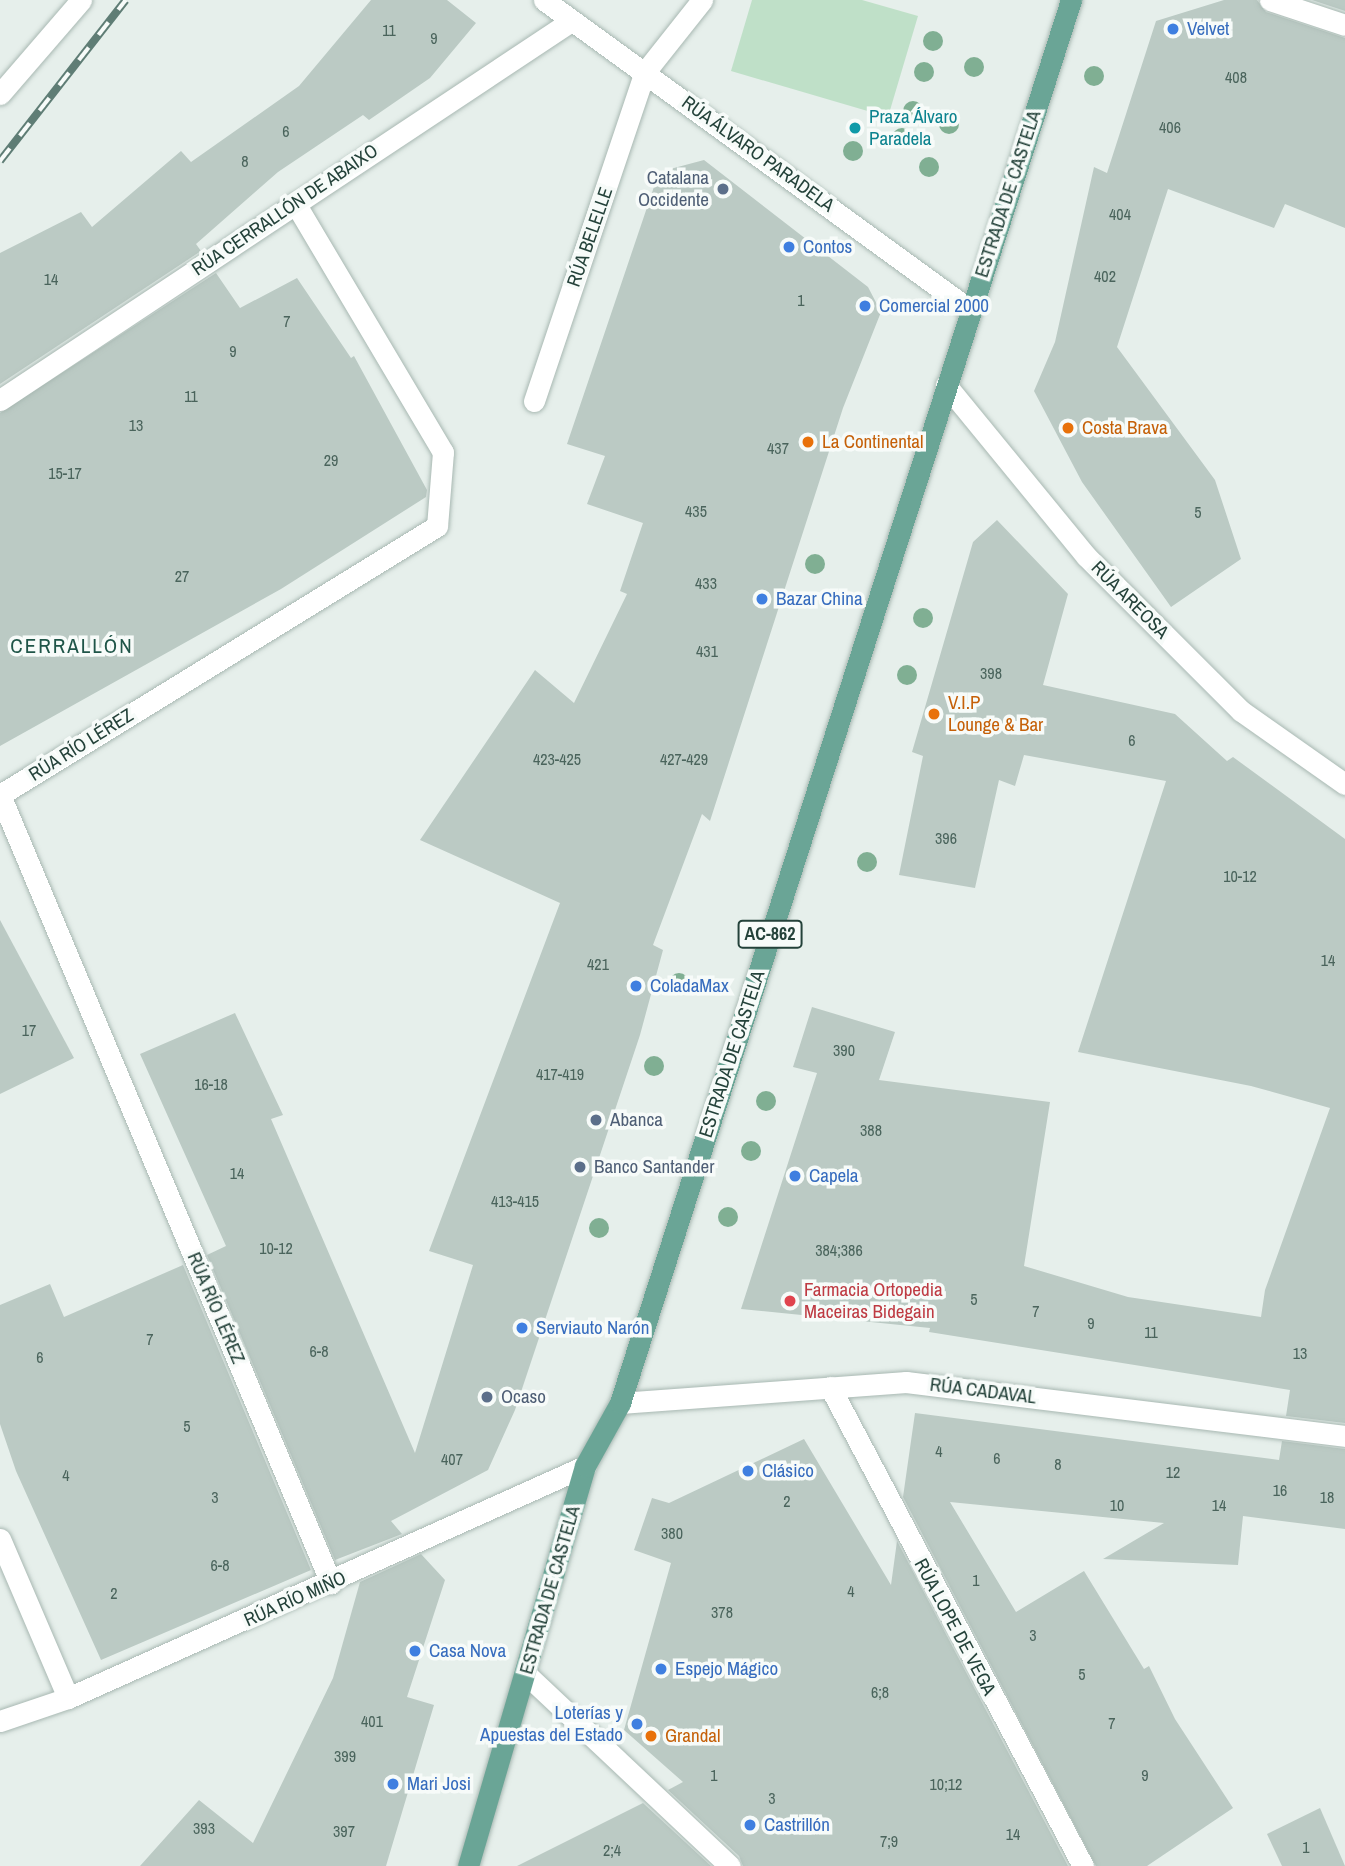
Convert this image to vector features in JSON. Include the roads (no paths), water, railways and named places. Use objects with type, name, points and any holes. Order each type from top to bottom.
[{"type":"main road","name":"ESTRADA DE CASTELA","points":[[468,1866],[527,1674],[585,1466],[620,1404],[1071,0]]},
{"type":"street","points":[[0,94],[81,0]]},
{"type":"street","name":"RÚA ÁLVARO PARADELA","points":[[544,0],[970,310]]},
{"type":"street","name":"RÚA BELELLE","points":[[534,401],[645,72],[702,0]]},
{"type":"street","points":[[1270,0],[1345,25]]},
{"type":"street","name":"RÚA CERRALLÓN DE ABAIXO","points":[[0,400],[572,21]]},
{"type":"street","name":"RÚA RÍO LÉREZ","points":[[295,203],[443,452],[437,526],[0,795],[331,1583]]},
{"type":"street","name":"RÚA AREOSA","points":[[946,385],[1086,556],[1241,711],[1345,784]]},
{"type":"street","name":"RÚA CADAVAL","points":[[620,1404],[906,1382],[1345,1436]]},
{"type":"street","name":"RÚA LOPE DE VEGA","points":[[830,1387],[1083,1866]]},
{"type":"street","name":"RÚA RÍO MIÑO","points":[[0,1721],[68,1698],[331,1583],[585,1466]]},
{"type":"street","points":[[0,1539],[68,1698]]},
{"type":"street","points":[[527,1674],[730,1866]]},
{"type":"railway","points":[[0,161],[126,0]]},
{"type":"place","name":"Velvet","points":[[1173,29]]},
{"type":"place","name":"Praza Álvaro Paradela","points":[[855,128]]},
{"type":"place","name":"Catalana Occidente","points":[[723,189]]},
{"type":"place","name":"Contos","points":[[789,247]]},
{"type":"place","name":"Comercial 2000","points":[[865,306]]},
{"type":"place","name":"Costa Brava","points":[[1068,428]]},
{"type":"place","name":"La Continental","points":[[808,442]]},
{"type":"place","name":"Bazar China","points":[[762,599]]},
{"type":"place","name":"V.I.P Lounge & Bar","points":[[934,714]]},
{"type":"place","name":"ColadaMax","points":[[636,986]]},
{"type":"place","name":"Abanca","points":[[596,1120]]},
{"type":"place","name":"Banco Santander","points":[[580,1167]]},
{"type":"place","name":"Capela","points":[[795,1176]]},
{"type":"place","name":"Farmacia Ortopedia Maceiras Bidegain","points":[[790,1301]]},
{"type":"place","name":"Serviauto Narón","points":[[522,1328]]},
{"type":"place","name":"Ocaso","points":[[487,1397]]},
{"type":"place","name":"Clásico","points":[[748,1471]]},
{"type":"place","name":"Casa Nova","points":[[415,1651]]},
{"type":"place","name":"Espejo Mágico","points":[[661,1669]]},
{"type":"place","name":"Loterías y Apuestas del Estado","points":[[637,1724]]},
{"type":"place","name":"Grandal","points":[[651,1736]]},
{"type":"place","name":"Mari Josi","points":[[393,1784]]},
{"type":"place","name":"Castrillón","points":[[750,1825]]},
{"type":"district","name":"CERRALLÓN","points":[[72,646]]}]
